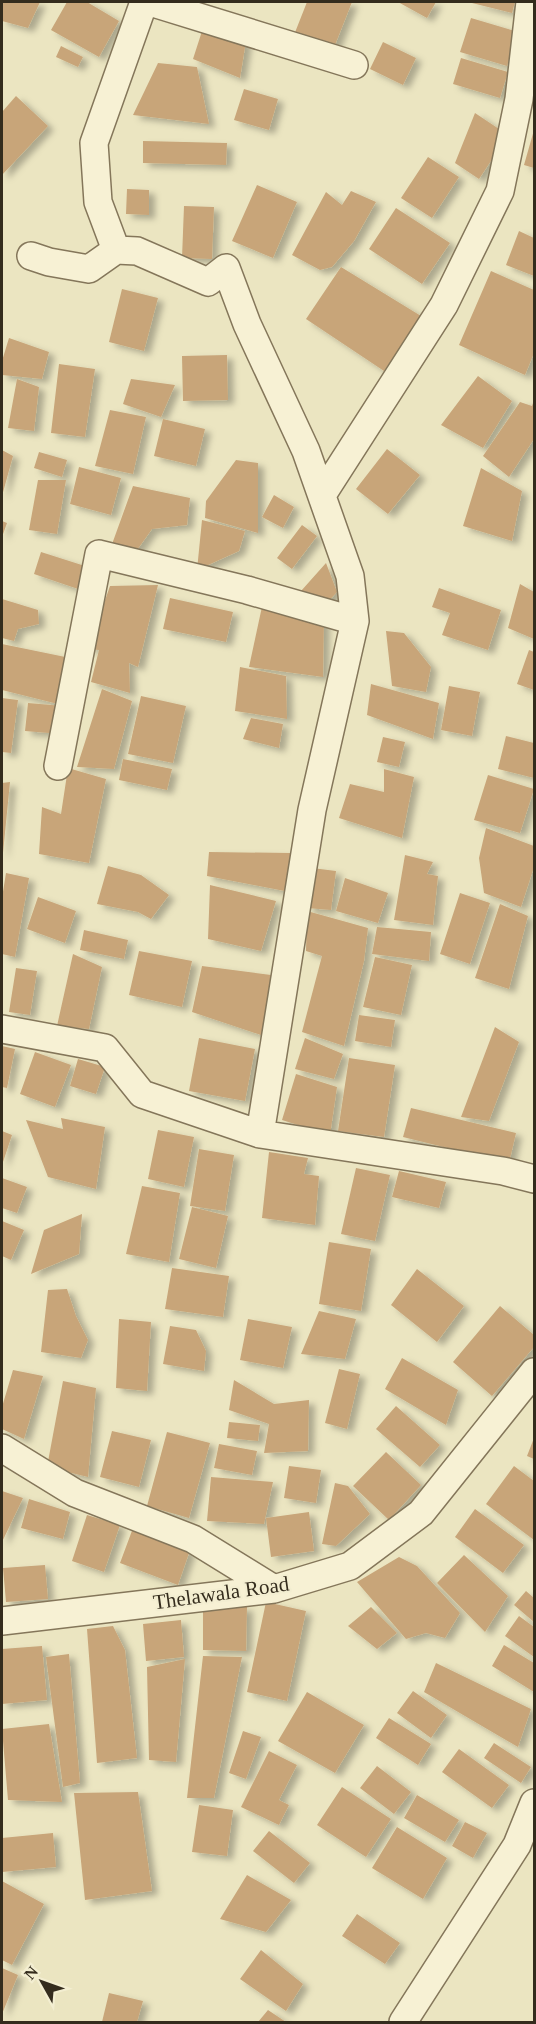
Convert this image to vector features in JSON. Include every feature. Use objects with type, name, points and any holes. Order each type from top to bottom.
[{"type":"street","points":[[116,250],[98,202],[94,143],[144,2]]},
{"type":"street","points":[[150,2],[354,65]]},
{"type":"street","points":[[322,495],[444,305],[500,191],[519,99],[530,2]]},
{"type":"street","points":[[31,256],[49,262],[89,268],[116,250],[137,251],[208,282],[226,268],[247,324],[306,451],[350,576],[355,621],[312,810],[260,1134]]},
{"type":"street","points":[[58,766],[99,554],[247,590],[355,621]]},
{"type":"street","points":[[2,1029],[105,1047],[142,1094],[260,1134],[503,1171],[534,1179]]},
{"type":"street","name":"Thelawala Road","points":[[2,1621],[274,1589],[350,1566],[421,1513],[534,1372]]},
{"type":"street","points":[[2,1448],[75,1493],[193,1539],[274,1589]]},
{"type":"street","points":[[403,2022],[517,1845],[534,1803]]},
{"type":"building","points":[[2,2],[40,2],[28,28],[2,21]]},
{"type":"building","points":[[67,2],[87,2],[119,21],[99,57],[51,30]]},
{"type":"building","points":[[307,2],[352,2],[333,50],[294,35]]},
{"type":"building","points":[[398,2],[436,2],[427,18]]},
{"type":"building","points":[[468,2],[515,2],[512,13]]},
{"type":"building","points":[[471,18],[518,32],[507,66],[460,52]]},
{"type":"building","points":[[203,28],[246,41],[240,78],[193,59]]},
{"type":"building","points":[[383,42],[416,58],[403,85],[370,69]]},
{"type":"building","points":[[61,46],[83,57],[78,67],[56,57]]},
{"type":"building","points":[[461,58],[508,72],[500,98],[453,84]]},
{"type":"building","points":[[158,63],[197,67],[209,124],[133,115]]},
{"type":"building","points":[[244,89],[278,99],[269,130],[234,120]]},
{"type":"building","points":[[16,96],[48,126],[2,175],[2,112]]},
{"type":"building","points":[[475,113],[508,135],[479,179],[455,163]]},
{"type":"building","points":[[534,130],[534,168],[524,165]]},
{"type":"building","points":[[143,141],[227,143],[226,165],[143,163]]},
{"type":"building","points":[[428,157],[459,177],[432,218],[401,198]]},
{"type":"building","points":[[257,185],[297,202],[273,258],[232,241]]},
{"type":"building","points":[[127,189],[149,190],[149,215],[126,214]]},
{"type":"building","points":[[351,191],[376,202],[354,241],[332,267],[320,270],[292,255],[326,192],[342,205]]},
{"type":"building","points":[[184,206],[214,207],[212,259],[182,258]]},
{"type":"building","points":[[396,208],[450,243],[422,284],[369,249]]},
{"type":"building","points":[[519,231],[534,238],[534,276],[506,265]]},
{"type":"building","points":[[341,267],[421,316],[384,371],[306,319]]},
{"type":"building","points":[[491,271],[534,290],[534,353],[525,375],[459,345]]},
{"type":"building","points":[[122,289],[158,298],[144,351],[109,342]]},
{"type":"building","points":[[9,338],[49,352],[42,379],[2,375],[2,361]]},
{"type":"building","points":[[227,355],[228,400],[183,401],[182,356]]},
{"type":"building","points":[[59,364],[95,369],[85,437],[51,433]]},
{"type":"building","points":[[478,376],[512,401],[483,448],[441,425]]},
{"type":"building","points":[[17,379],[39,387],[34,431],[8,428]]},
{"type":"building","points":[[131,379],[175,385],[161,417],[123,404]]},
{"type":"building","points":[[534,400],[534,439],[509,477],[483,456],[520,402],[532,406]]},
{"type":"building","points":[[110,410],[146,417],[133,474],[95,466]]},
{"type":"building","points":[[163,419],[205,429],[196,466],[154,456]]},
{"type":"building","points":[[387,449],[420,475],[388,514],[356,489]]},
{"type":"building","points":[[2,450],[13,456],[2,496]]},
{"type":"building","points":[[39,452],[67,460],[62,477],[34,468]]},
{"type":"building","points":[[236,460],[258,463],[258,533],[205,518],[206,501]]},
{"type":"building","points":[[79,467],[121,478],[111,515],[70,504]]},
{"type":"building","points":[[481,468],[522,491],[512,541],[463,526]]},
{"type":"building","points":[[38,480],[66,480],[57,534],[29,530]]},
{"type":"building","points":[[133,486],[190,498],[187,525],[152,529],[132,557],[111,547]]},
{"type":"building","points":[[274,495],[294,507],[283,528],[262,517]]},
{"type":"building","points":[[202,520],[245,531],[239,551],[197,570]]},
{"type":"building","points":[[2,521],[7,523],[2,537]]},
{"type":"building","points":[[302,525],[317,536],[292,569],[277,558]]},
{"type":"building","points":[[41,552],[88,567],[81,590],[34,574]]},
{"type":"building","points":[[326,563],[337,592],[323,607],[293,600]]},
{"type":"building","points":[[520,584],[534,592],[534,639],[508,628]]},
{"type":"building","points":[[158,585],[138,667],[129,663],[130,693],[91,682],[99,650],[88,649],[110,586]]},
{"type":"building","points":[[439,588],[501,610],[488,650],[442,635],[450,613],[432,607]]},
{"type":"building","points":[[170,598],[233,612],[226,642],[163,629]]},
{"type":"building","points":[[2,599],[38,610],[39,624],[18,629],[14,641],[2,638]]},
{"type":"building","points":[[263,602],[324,617],[323,677],[249,667]]},
{"type":"building","points":[[386,631],[404,633],[431,667],[426,692],[392,686]]},
{"type":"building","points":[[2,644],[75,659],[66,706],[2,690]]},
{"type":"building","points":[[529,650],[534,652],[534,690],[517,684]]},
{"type":"building","points":[[240,667],[286,676],[287,719],[235,711]]},
{"type":"building","points":[[371,684],[439,703],[433,739],[367,715]]},
{"type":"building","points":[[449,686],[480,692],[472,736],[441,730]]},
{"type":"building","points":[[102,689],[132,701],[114,769],[77,767]]},
{"type":"building","points":[[141,696],[186,706],[173,763],[128,754]]},
{"type":"building","points":[[2,698],[18,700],[11,753],[2,752]]},
{"type":"building","points":[[28,703],[63,706],[61,734],[25,731]]},
{"type":"building","points":[[251,718],[283,724],[279,748],[243,739]]},
{"type":"building","points":[[506,736],[534,743],[534,778],[498,769]]},
{"type":"building","points":[[383,737],[405,742],[399,767],[377,762]]},
{"type":"building","points":[[123,759],[172,769],[167,790],[119,780]]},
{"type":"building","points":[[68,768],[106,779],[89,863],[39,854],[42,807],[61,814]]},
{"type":"building","points":[[384,769],[414,777],[402,838],[339,818],[350,784],[384,792]]},
{"type":"building","points":[[488,775],[534,789],[520,833],[474,820]]},
{"type":"building","points":[[10,782],[3,853],[2,853],[2,783]]},
{"type":"building","points":[[486,828],[534,846],[534,867],[521,907],[484,893],[479,858]]},
{"type":"building","points":[[209,852],[290,853],[290,892],[207,876]]},
{"type":"building","points":[[405,855],[433,862],[427,874],[438,876],[433,925],[394,920]]},
{"type":"building","points":[[108,866],[141,875],[169,895],[151,919],[138,912],[97,904]]},
{"type":"building","points":[[312,868],[336,871],[331,910],[307,908]]},
{"type":"building","points":[[6,873],[29,878],[15,957],[2,954],[2,898]]},
{"type":"building","points":[[345,878],[388,893],[378,923],[336,911]]},
{"type":"building","points":[[210,885],[276,901],[261,951],[208,939]]},
{"type":"building","points":[[460,893],[490,903],[470,964],[440,954]]},
{"type":"building","points":[[38,897],[76,911],[65,943],[27,929]]},
{"type":"building","points":[[500,904],[528,916],[509,989],[475,978]]},
{"type":"building","points":[[307,911],[368,928],[364,961],[344,1046],[302,1032],[322,956],[306,951]]},
{"type":"building","points":[[377,927],[431,932],[429,961],[372,954]]},
{"type":"building","points":[[84,930],[128,940],[124,959],[80,950]]},
{"type":"building","points":[[139,951],[192,961],[182,1007],[129,995]]},
{"type":"building","points":[[73,954],[102,967],[89,1029],[57,1026]]},
{"type":"building","points":[[375,957],[412,965],[401,1015],[363,1007]]},
{"type":"building","points":[[202,966],[271,975],[264,1036],[192,1012]]},
{"type":"building","points":[[16,968],[37,971],[30,1015],[9,1012]]},
{"type":"building","points":[[359,1015],[395,1020],[391,1047],[355,1041]]},
{"type":"building","points":[[495,1027],[519,1042],[489,1121],[461,1117]]},
{"type":"building","points":[[199,1038],[255,1049],[245,1101],[189,1091]]},
{"type":"building","points":[[305,1038],[343,1054],[334,1079],[295,1069]]},
{"type":"building","points":[[2,1046],[15,1049],[7,1088],[2,1087]]},
{"type":"building","points":[[35,1052],[71,1065],[55,1107],[20,1094]]},
{"type":"building","points":[[349,1058],[395,1065],[384,1137],[338,1131]]},
{"type":"building","points":[[78,1059],[105,1067],[96,1094],[70,1086]]},
{"type":"building","points":[[296,1074],[337,1087],[330,1135],[282,1120]]},
{"type":"building","points":[[411,1108],[516,1133],[509,1163],[403,1137]]},
{"type":"building","points":[[61,1118],[105,1127],[96,1189],[48,1177],[26,1120],[63,1129]]},
{"type":"building","points":[[158,1130],[194,1137],[184,1187],[148,1179]]},
{"type":"building","points":[[2,1131],[12,1135],[2,1165]]},
{"type":"building","points":[[199,1149],[234,1155],[225,1211],[190,1206]]},
{"type":"building","points":[[269,1152],[308,1158],[304,1174],[319,1176],[315,1225],[262,1218]]},
{"type":"building","points":[[356,1168],[390,1175],[375,1241],[341,1234]]},
{"type":"building","points":[[399,1171],[446,1182],[439,1208],[392,1197]]},
{"type":"building","points":[[2,1178],[27,1187],[17,1213],[2,1208]]},
{"type":"building","points":[[142,1186],[180,1193],[169,1262],[126,1254]]},
{"type":"building","points":[[192,1207],[228,1216],[216,1268],[179,1259]]},
{"type":"building","points":[[82,1214],[79,1254],[31,1274],[44,1230]]},
{"type":"building","points":[[2,1221],[24,1230],[11,1260],[2,1256]]},
{"type":"building","points":[[329,1242],[371,1249],[361,1311],[319,1304]]},
{"type":"building","points":[[172,1268],[229,1276],[223,1317],[165,1309]]},
{"type":"building","points":[[417,1269],[464,1306],[437,1342],[391,1305]]},
{"type":"building","points":[[67,1289],[76,1316],[88,1340],[81,1358],[41,1352],[48,1290]]},
{"type":"building","points":[[500,1306],[534,1335],[534,1347],[492,1396],[453,1362]]},
{"type":"building","points":[[319,1311],[356,1319],[345,1359],[301,1354]]},
{"type":"building","points":[[119,1319],[151,1322],[147,1391],[116,1388]]},
{"type":"building","points":[[248,1319],[292,1327],[283,1368],[240,1360]]},
{"type":"building","points":[[170,1326],[196,1330],[206,1351],[204,1371],[163,1364]]},
{"type":"building","points":[[402,1358],[458,1390],[446,1425],[385,1389]]},
{"type":"building","points":[[339,1369],[360,1374],[347,1429],[325,1423]]},
{"type":"building","points":[[13,1370],[43,1376],[24,1439],[2,1429],[2,1407]]},
{"type":"building","points":[[234,1380],[274,1404],[309,1400],[308,1451],[264,1453],[269,1424],[229,1410]]},
{"type":"building","points":[[63,1381],[96,1388],[88,1477],[47,1467]]},
{"type":"building","points":[[396,1406],[440,1445],[420,1467],[376,1429]]},
{"type":"building","points":[[229,1422],[260,1425],[258,1441],[227,1438]]},
{"type":"building","points":[[112,1431],[151,1440],[139,1487],[100,1477]]},
{"type":"building","points":[[167,1432],[210,1443],[189,1518],[147,1506]]},
{"type":"building","points":[[534,1438],[534,1459],[527,1456]]},
{"type":"building","points":[[219,1444],[257,1451],[252,1475],[214,1468]]},
{"type":"building","points":[[386,1452],[421,1485],[389,1520],[353,1486]]},
{"type":"building","points":[[289,1466],[321,1470],[316,1503],[284,1498]]},
{"type":"building","points":[[514,1466],[534,1481],[534,1540],[486,1504]]},
{"type":"building","points":[[211,1477],[273,1482],[264,1524],[207,1521]]},
{"type":"building","points":[[335,1483],[348,1486],[370,1514],[336,1546],[322,1544]]},
{"type":"building","points":[[2,1491],[23,1498],[2,1542]]},
{"type":"building","points":[[29,1499],[70,1512],[63,1539],[21,1528]]},
{"type":"building","points":[[475,1509],[524,1545],[503,1573],[455,1537]]},
{"type":"building","points":[[309,1512],[314,1551],[271,1557],[266,1518]]},
{"type":"building","points":[[87,1515],[120,1525],[104,1572],[72,1561]]},
{"type":"building","points":[[133,1528],[190,1550],[178,1585],[120,1563]]},
{"type":"building","points":[[464,1555],[508,1596],[485,1632],[437,1583]]},
{"type":"building","points":[[399,1557],[417,1566],[460,1613],[445,1638],[426,1633],[406,1639],[357,1582]]},
{"type":"building","points":[[45,1565],[48,1599],[6,1602],[3,1568]]},
{"type":"building","points":[[526,1591],[534,1598],[534,1622],[514,1605]]},
{"type":"building","points":[[266,1602],[306,1611],[287,1701],[247,1692]]},
{"type":"building","points":[[203,1607],[247,1607],[246,1651],[203,1650]]},
{"type":"building","points":[[371,1607],[397,1633],[377,1649],[348,1626]]},
{"type":"building","points":[[519,1616],[534,1627],[534,1657],[505,1636]]},
{"type":"building","points":[[181,1620],[184,1657],[146,1661],[143,1624]]},
{"type":"building","points":[[113,1626],[125,1650],[137,1758],[97,1763],[87,1629]]},
{"type":"building","points":[[504,1645],[534,1663],[534,1692],[492,1666]]},
{"type":"building","points":[[42,1646],[47,1700],[2,1704],[2,1649]]},
{"type":"building","points":[[69,1654],[80,1783],[63,1787],[46,1657]]},
{"type":"building","points":[[203,1656],[242,1657],[214,1798],[187,1798]]},
{"type":"building","points":[[185,1659],[176,1762],[149,1760],[147,1667]]},
{"type":"building","points":[[436,1663],[531,1709],[518,1747],[424,1692]]},
{"type":"building","points":[[413,1691],[447,1715],[431,1738],[397,1713]]},
{"type":"building","points":[[307,1692],[364,1725],[335,1773],[278,1741]]},
{"type":"building","points":[[389,1718],[431,1744],[418,1765],[376,1738]]},
{"type":"building","points":[[49,1724],[62,1802],[8,1800],[2,1729]]},
{"type":"building","points":[[243,1731],[261,1737],[246,1779],[229,1773]]},
{"type":"building","points":[[494,1743],[531,1767],[521,1783],[484,1758]]},
{"type":"building","points":[[459,1749],[509,1785],[492,1808],[442,1772]]},
{"type":"building","points":[[269,1751],[297,1765],[279,1800],[289,1805],[279,1825],[241,1807]]},
{"type":"building","points":[[377,1766],[411,1792],[394,1814],[360,1788]]},
{"type":"building","points":[[342,1787],[391,1819],[366,1857],[317,1825]]},
{"type":"building","points":[[138,1792],[152,1891],[85,1900],[74,1793]]},
{"type":"building","points":[[417,1795],[459,1820],[445,1842],[404,1818]]},
{"type":"building","points":[[199,1805],[233,1810],[227,1856],[192,1852]]},
{"type":"building","points":[[465,1822],[487,1833],[473,1858],[452,1846]]},
{"type":"building","points":[[397,1827],[447,1858],[423,1899],[372,1868]]},
{"type":"building","points":[[269,1831],[310,1863],[294,1883],[253,1851]]},
{"type":"building","points":[[53,1833],[56,1867],[2,1872],[2,1838]]},
{"type":"building","points":[[247,1875],[291,1900],[266,1932],[220,1919]]},
{"type":"building","points":[[2,1881],[44,1904],[12,1965],[2,1960]]},
{"type":"building","points":[[357,1914],[400,1943],[385,1964],[342,1936]]},
{"type":"building","points":[[261,1950],[303,1984],[286,2011],[240,1979]]},
{"type":"building","points":[[2,1968],[18,1975],[2,2014]]},
{"type":"building","points":[[109,1993],[143,2001],[137,2022],[102,2022]]},
{"type":"building","points":[[268,2010],[286,2022],[258,2022]]}]
